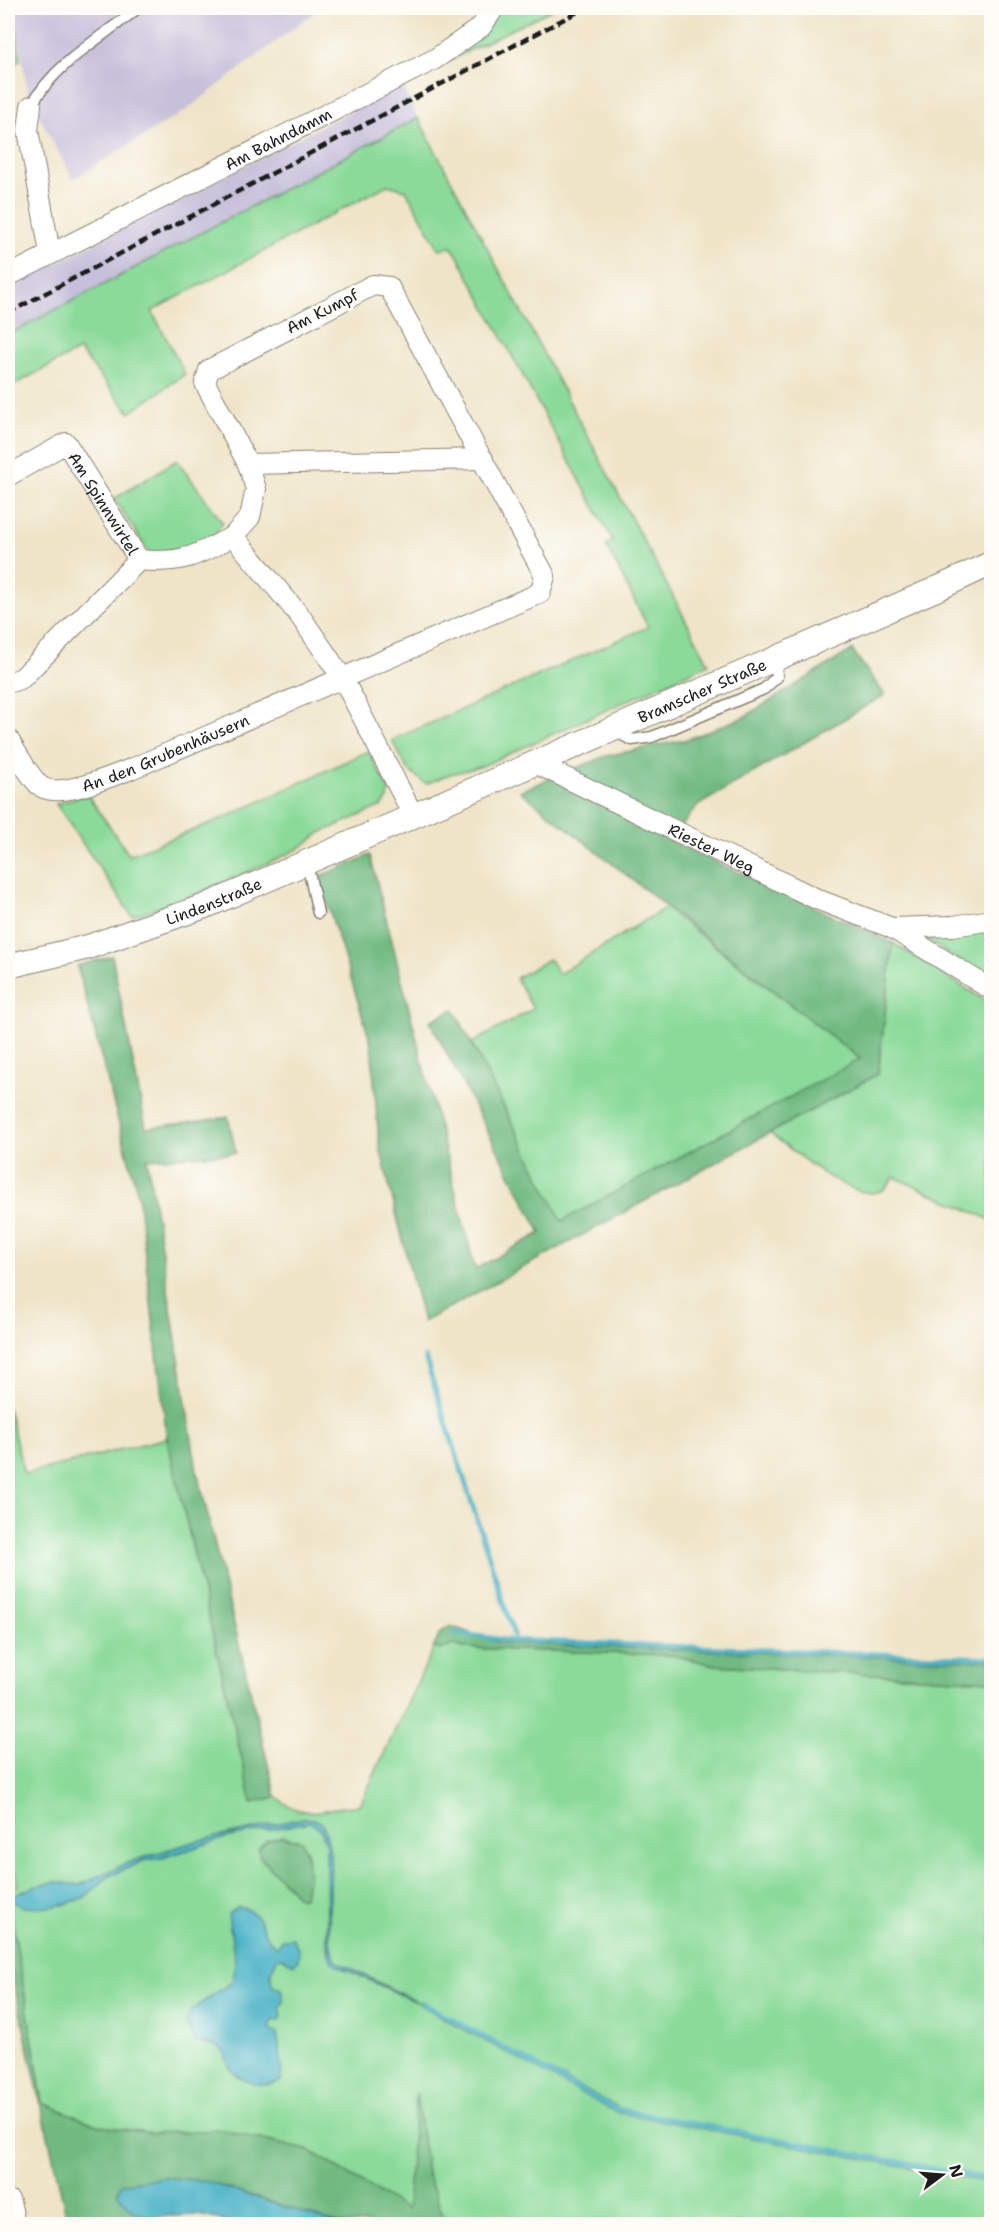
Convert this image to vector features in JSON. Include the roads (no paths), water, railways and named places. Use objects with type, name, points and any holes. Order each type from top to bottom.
[{"type":"street","name":"Am Bahndamm","points":[[8,276],[435,59],[481,27],[494,8]]},
{"type":"street","points":[[31,106],[28,130],[50,253]]},
{"type":"street","name":"Am Kumpf","points":[[233,536],[250,517],[256,489],[248,464],[205,383],[209,370],[374,285],[389,287],[544,576],[540,593],[343,679]]},
{"type":"street","name":"Am Spinnwirtel","points":[[8,476],[66,443],[139,560]]},
{"type":"street","points":[[248,464],[483,459]]},
{"type":"street","points":[[8,683],[22,678],[139,560],[167,563],[198,555],[233,536],[300,616],[343,679],[412,814]]},
{"type":"street","name":"Bramscher Straße","points":[[412,814],[535,763],[992,563]]},
{"type":"street","name":"An den Grubenhäusern","points":[[8,739],[40,785],[53,792],[65,790],[132,769],[343,679]]},
{"type":"street","name":"Riester Weg","points":[[535,763],[819,900],[892,928],[992,990]]},
{"type":"street","name":"Lindenstraße","points":[[8,966],[139,931],[307,863],[412,814]]},
{"type":"street","name":"Riester Weg","points":[[892,928],[953,926],[992,921]]},
{"type":"street","points":[[8,2202],[13,2224]]},
{"type":"lane","points":[[31,106],[41,88],[60,66],[138,8]]},
{"type":"lane","points":[[307,863],[318,913]]},
{"type":"water","points":[[304,1818],[322,1823],[328,1839],[330,1857],[329,1931],[336,1961],[417,2002],[331,1961],[327,1940],[326,1845],[321,1830],[310,1822],[228,1837],[162,1858],[145,1860],[108,1877],[85,1897],[67,1904],[42,1908],[24,1907],[15,1903],[13,1899],[17,1894],[33,1887],[54,1882],[80,1885],[129,1862],[197,1841]]},
{"type":"water","points":[[238,1907],[258,1918],[267,1936],[277,1947],[282,1939],[293,1938],[299,1951],[298,1960],[294,1964],[282,1958],[277,1959],[271,1972],[272,1986],[281,1989],[284,2002],[280,2007],[282,2016],[279,2021],[273,2020],[270,2029],[277,2033],[282,2066],[281,2081],[267,2085],[240,2078],[230,2068],[219,2048],[195,2042],[186,2023],[190,2011],[233,1981],[235,1961],[228,1914]]},
{"type":"water","points":[[165,2177],[204,2181],[338,2224],[241,2224],[197,2215],[154,2217],[133,2212],[117,2193],[121,2184]]},
{"type":"waterway","points":[[425,1357],[514,1635]]},
{"type":"waterway","points":[[455,1633],[504,1640],[992,1658]]},
{"type":"waterway","points":[[422,2003],[615,2109],[992,2180]]},
{"type":"railway","points":[[8,313],[585,8]]}]
